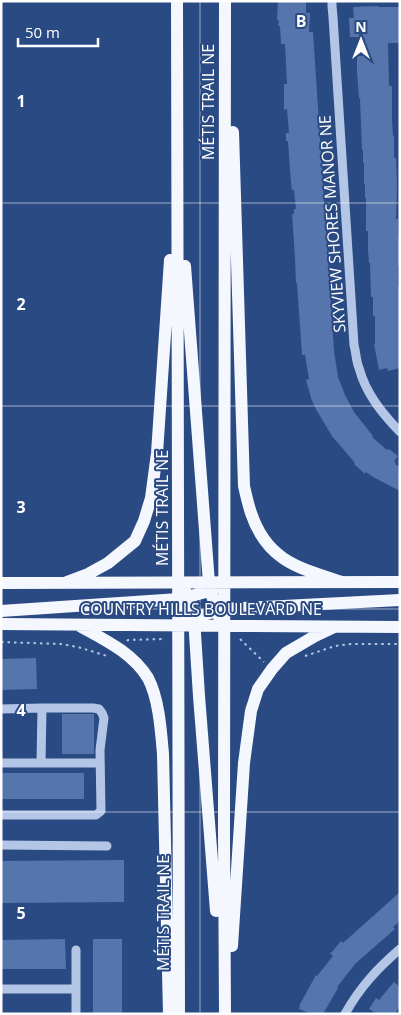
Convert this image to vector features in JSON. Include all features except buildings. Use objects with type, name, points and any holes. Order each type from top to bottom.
[{"type":"main road","name":"MÉTIS TRAIL NE","points":[[177,1],[178,583],[184,598],[179,626],[179,1014]]},
{"type":"main road","name":"MÉTIS TRAIL NE","points":[[220,610],[224,583],[226,1]]},
{"type":"main road","points":[[226,1],[244,486],[251,514],[261,536],[274,552],[300,568],[342,582]]},
{"type":"main road","points":[[64,583],[88,574],[108,563],[135,541],[151,498],[157,452],[177,148]]},
{"type":"main road","points":[[177,187],[183,236],[210,587],[220,610],[224,626],[225,1014]]},
{"type":"main road","name":"COUNTRY HILLS BOULEVARD NE","points":[[1,583],[178,583],[210,587],[224,583],[400,582]]},
{"type":"main road","points":[[1,610],[184,598],[210,587]]},
{"type":"main road","points":[[184,598],[193,608],[195,622],[225,1014]]},
{"type":"main road","points":[[179,626],[195,622],[220,610],[400,600]]},
{"type":"main road","name":"COUNTRY HILLS BOULEVARD NE","points":[[195,622],[224,626],[400,627]]},
{"type":"main road","name":"COUNTRY HILLS BOULEVARD NE","points":[[1,624],[179,626]]},
{"type":"main road","points":[[78,625],[120,649],[132,659],[148,678],[156,699],[163,754],[169,1014]]},
{"type":"main road","points":[[225,1014],[244,763],[251,711],[258,689],[286,653],[314,636],[334,627]]},
{"type":"street","name":"SKYVIEW SHORES MANOR NE","points":[[332,1],[354,345],[358,368],[368,391],[381,412],[400,432]]},
{"type":"street","points":[[41,763],[42,708]]},
{"type":"street","points":[[1,709],[93,708],[99,709],[104,718],[101,732],[101,811],[96,815],[1,815]]},
{"type":"street","points":[[1,763],[100,763]]},
{"type":"street","points":[[1,845],[107,846]]},
{"type":"street","points":[[345,1014],[356,994],[383,963],[400,949]]},
{"type":"street","points":[[76,950],[76,1014]]},
{"type":"street","points":[[1,989],[76,989]]},
{"type":"path","points":[[124,644],[128,640],[164,639]]},
{"type":"path","points":[[240,639],[267,664]]},
{"type":"path","points":[[1,642],[61,644],[78,647],[112,658]]},
{"type":"path","points":[[302,657],[343,645],[400,644]]}]
